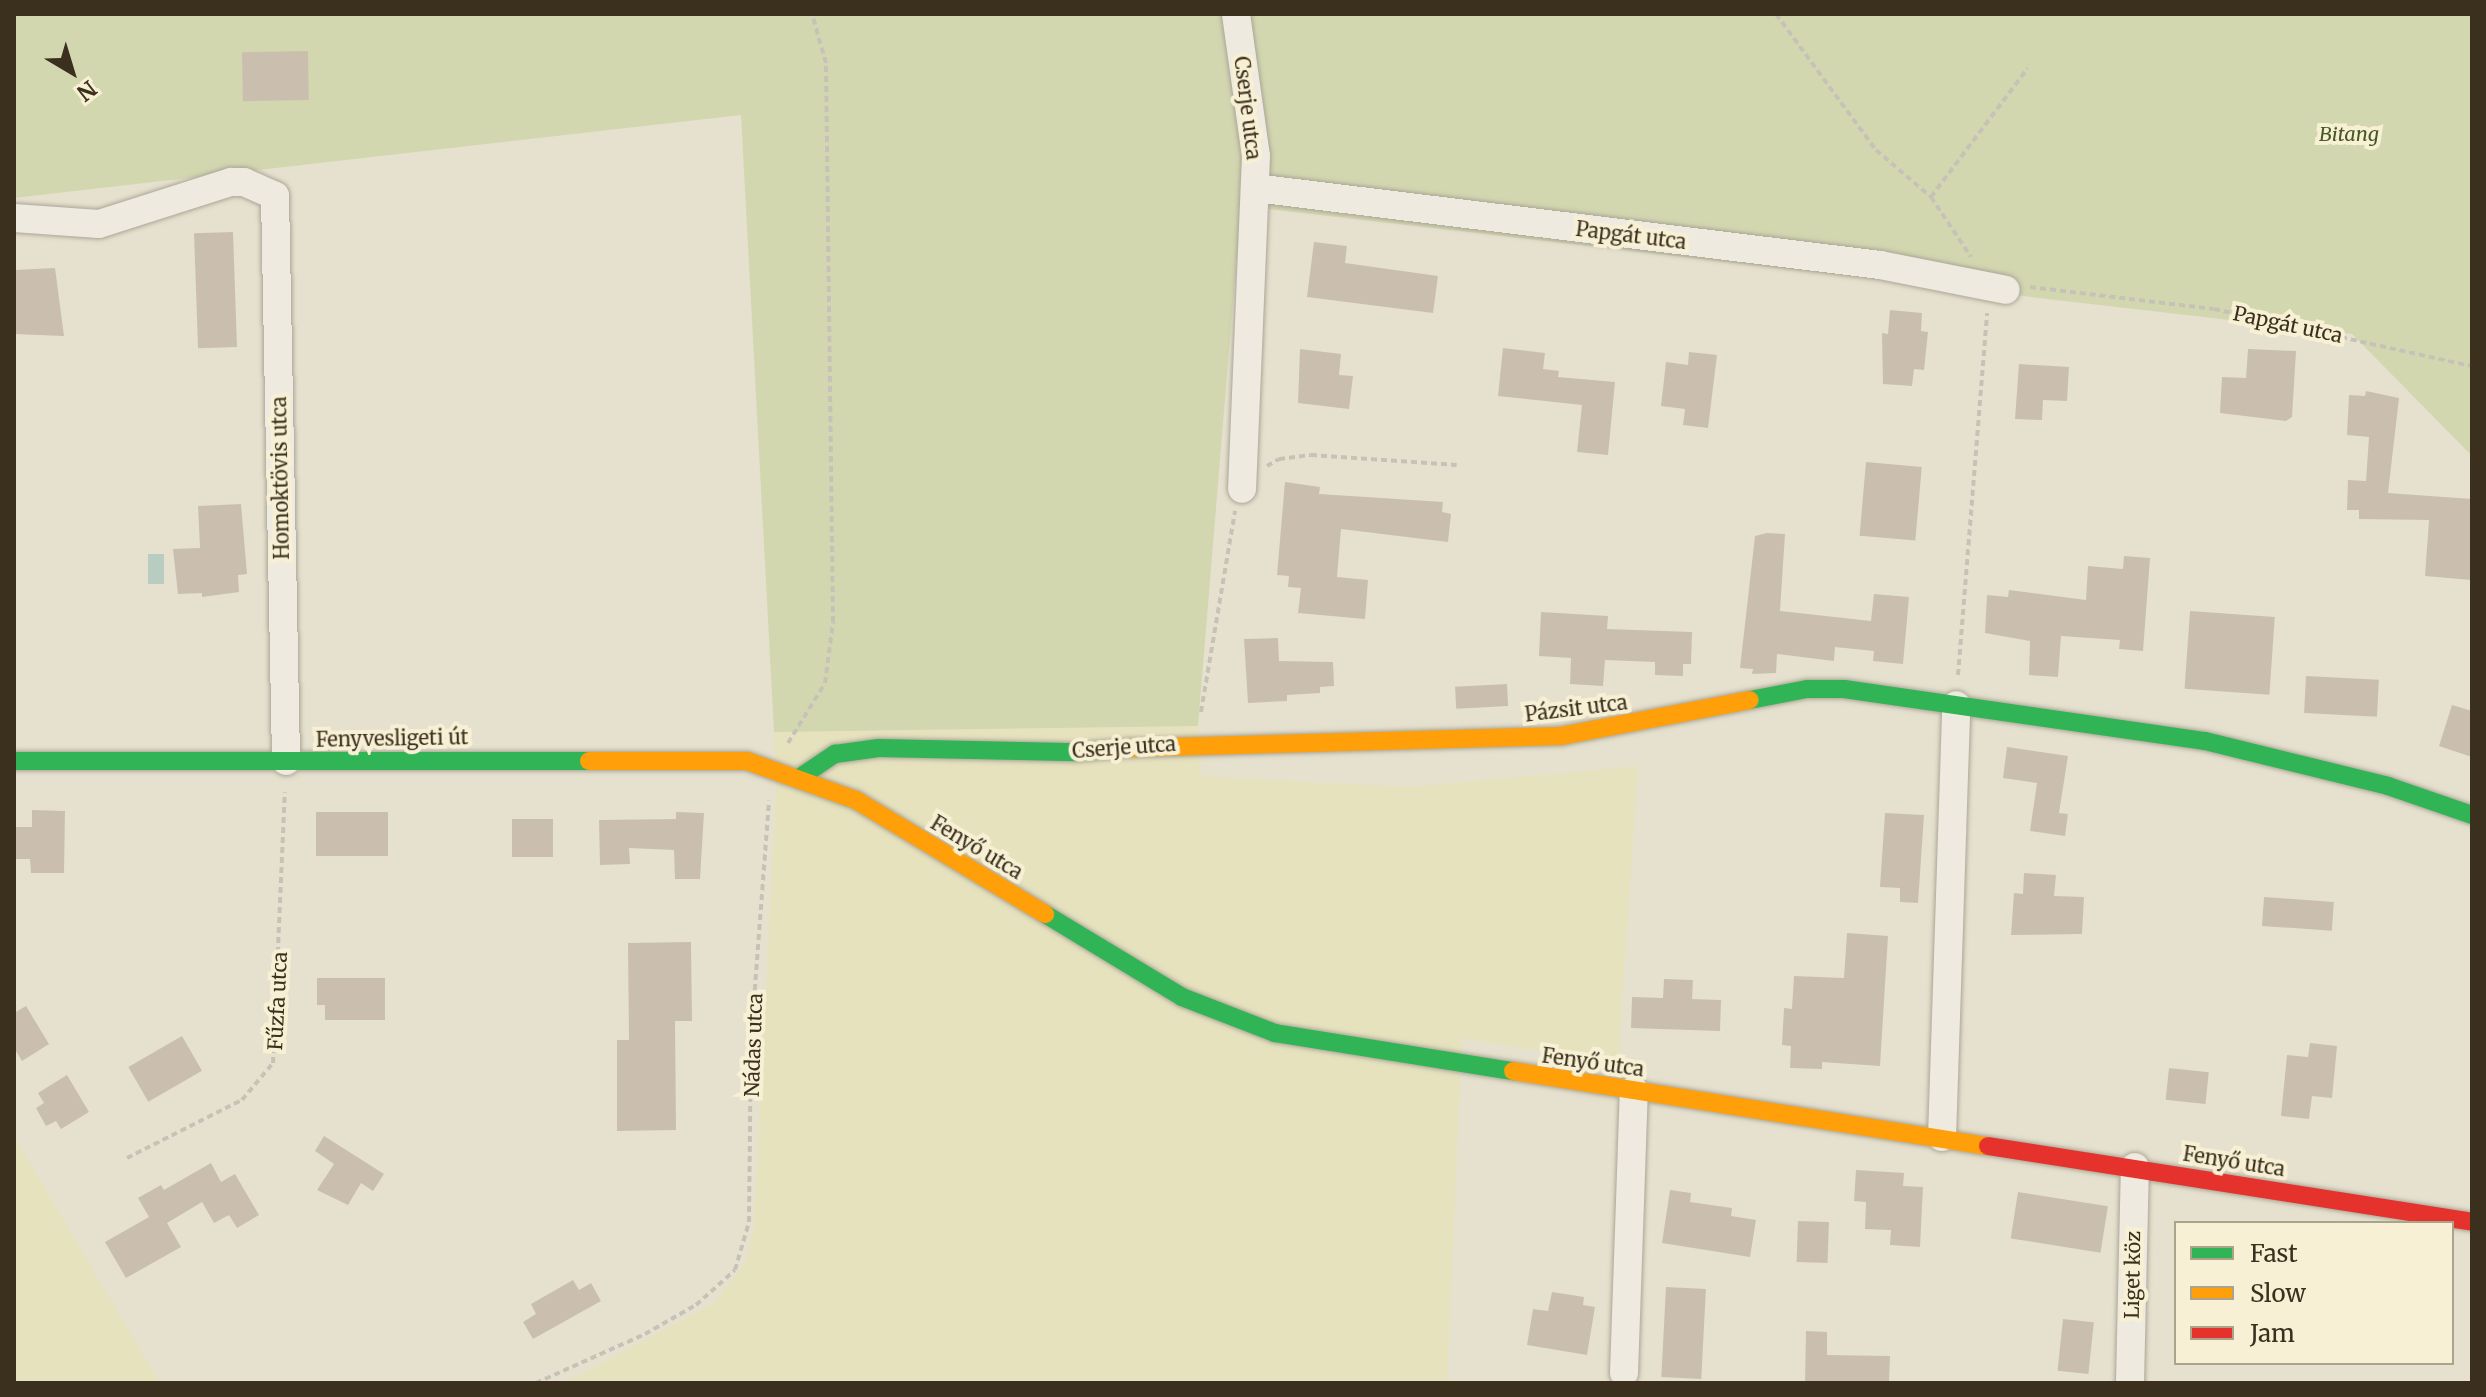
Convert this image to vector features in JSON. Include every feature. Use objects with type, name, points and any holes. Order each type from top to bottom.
[{"type":"street","name":"Cserje utca","points":[[1236,14],[1256,156],[1242,489]]},
{"type":"street","name":"Homoktövis utca","points":[[14,218],[99,224],[231,182],[244,182],[275,196],[286,761]]},
{"type":"street","name":"Papgát utca","points":[[1255,188],[1880,265],[1999,288]]},
{"type":"street","name":"Pázsit utca","points":[[1196,742],[1426,742],[1561,736],[1807,689],[1844,689],[2276,756],[2472,815]]},
{"type":"street","points":[[1942,1137],[1956,705]]},
{"type":"street","name":"Cserje utca","points":[[802,776],[835,754],[854,750],[1078,752],[1196,742]]},
{"type":"street","name":"Fenyvesligeti út","points":[[14,761],[711,757],[770,766]]},
{"type":"street","name":"Fenyő utca","points":[[770,766],[802,776],[856,800],[1149,978],[1242,1023],[1311,1041],[2135,1167],[2472,1222]]},
{"type":"street","points":[[1624,1373],[1634,1090]]},
{"type":"street","name":"Liget köz","points":[[2130,1383],[2135,1167]]},
{"type":"path","points":[[770,766],[825,683],[833,622],[826,63],[812,14]]},
{"type":"path","points":[[1776,14],[1876,150],[1931,197],[1999,288],[1986,320],[1956,705]]},
{"type":"path","points":[[1931,197],[2028,68]]},
{"type":"path","name":"Papgát utca","points":[[1999,288],[2023,286],[2214,309],[2472,366]]},
{"type":"path","name":"Cserje utca","points":[[1196,742],[1232,521],[1242,489],[1263,468],[1279,459],[1311,455],[1457,465]]},
{"type":"path","name":"Fűzfa utca","points":[[127,1158],[234,1105],[256,1088],[273,1063],[286,761]]},
{"type":"path","name":"Nádas utca","points":[[536,1383],[696,1305],[735,1270],[749,1222],[751,1040],[770,766]]},
{"type":"shaded area","points":[[148,554],[164,554],[164,584],[148,584]]},
{"type":"shaded area","points":[[1198,726],[1201,776],[1409,787],[1638,766],[1618,1064],[1462,1038],[1447,1383],[565,1383],[714,1303],[746,1262],[754,1225],[776,791],[774,732]]},
{"type":"shaded area","points":[[14,1136],[160,1383],[14,1383]]},
{"type":"green space","name":"Bitang","points":[[14,14],[2472,14],[2472,456],[2352,334],[1241,206],[1198,726],[774,732],[741,115],[14,198]]},
{"type":"building","points":[[308,51],[309,100],[243,101],[242,52]]},
{"type":"building","points":[[233,232],[237,347],[198,348],[194,233]]},
{"type":"building","points":[[1314,242],[1347,246],[1345,263],[1438,276],[1433,313],[1307,297]]},
{"type":"building","points":[[55,268],[64,336],[14,334],[14,270]]},
{"type":"building","points":[[1890,310],[1922,313],[1921,331],[1928,332],[1924,370],[1914,369],[1912,386],[1883,384],[1882,333],[1888,334]]},
{"type":"building","points":[[1503,348],[1545,353],[1543,369],[1559,371],[1558,377],[1615,382],[1608,455],[1577,452],[1582,405],[1498,396]]},
{"type":"building","points":[[1300,349],[1341,354],[1339,375],[1353,376],[1349,409],[1298,403]]},
{"type":"building","points":[[2248,349],[2296,351],[2292,417],[2286,421],[2220,413],[2222,377],[2246,378]]},
{"type":"building","points":[[1689,352],[1717,355],[1708,428],[1683,425],[1685,409],[1661,406],[1666,362],[1688,365]]},
{"type":"building","points":[[2019,364],[2069,367],[2067,401],[2043,400],[2042,420],[2015,419]]},
{"type":"building","points":[[2366,391],[2399,398],[2388,493],[2472,499],[2471,580],[2425,576],[2429,520],[2359,519],[2359,510],[2347,510],[2348,480],[2366,481],[2369,437],[2347,435],[2349,395],[2365,396]]},
{"type":"building","points":[[1866,462],[1922,467],[1915,541],[1860,536]]},
{"type":"building","points":[[1285,482],[1320,487],[1319,494],[1443,502],[1442,512],[1451,514],[1448,542],[1341,529],[1337,577],[1368,580],[1365,619],[1298,613],[1301,588],[1288,587],[1289,576],[1277,575]]},
{"type":"building","points":[[241,504],[247,574],[238,575],[239,592],[202,597],[202,593],[178,594],[173,549],[200,548],[198,506]]},
{"type":"building","points":[[1785,534],[1780,611],[1871,621],[1874,594],[1909,597],[1903,664],[1873,661],[1874,651],[1835,647],[1834,661],[1777,654],[1776,673],[1752,674],[1753,669],[1740,668],[1755,536]]},
{"type":"building","points":[[2124,556],[2150,558],[2143,651],[2119,649],[2120,640],[2061,636],[2058,677],[2029,675],[2030,641],[1985,633],[1987,595],[2008,597],[2009,590],[2086,600],[2088,566],[2123,569]]},
{"type":"building","points":[[2190,611],[2275,617],[2269,695],[2185,689]]},
{"type":"building","points":[[1541,612],[1608,616],[1607,629],[1692,632],[1691,664],[1683,664],[1683,676],[1655,675],[1655,662],[1605,660],[1603,686],[1570,684],[1571,658],[1539,656]]},
{"type":"building","points":[[1278,638],[1279,661],[1333,662],[1334,686],[1320,687],[1320,693],[1287,695],[1287,701],[1248,703],[1244,639]]},
{"type":"building","points":[[2306,676],[2379,680],[2377,717],[2304,713]]},
{"type":"building","points":[[1507,684],[1508,706],[1456,709],[1455,687]]},
{"type":"building","points":[[2452,705],[2472,711],[2472,757],[2439,746]]},
{"type":"building","points":[[2007,747],[2068,756],[2059,813],[2068,814],[2065,836],[2030,831],[2037,783],[2003,778]]},
{"type":"building","points":[[32,810],[65,811],[64,873],[31,873],[30,859],[14,859],[14,827],[32,827]]},
{"type":"building","points":[[316,812],[388,812],[388,856],[316,856]]},
{"type":"building","points":[[676,812],[704,813],[700,879],[675,879],[674,850],[629,848],[630,864],[600,865],[599,820],[676,819]]},
{"type":"building","points":[[1885,813],[1924,815],[1918,903],[1900,902],[1900,888],[1880,887]]},
{"type":"building","points":[[512,819],[553,819],[553,857],[512,857]]},
{"type":"building","points":[[2024,873],[2056,875],[2054,896],[2084,897],[2082,934],[2011,935],[2014,893],[2023,894]]},
{"type":"building","points":[[2264,897],[2334,902],[2332,931],[2262,926]]},
{"type":"building","points":[[1847,933],[1888,936],[1880,1066],[1822,1062],[1822,1069],[1790,1068],[1791,1046],[1782,1045],[1784,1008],[1792,1009],[1794,976],[1844,978]]},
{"type":"building","points":[[691,942],[692,1021],[675,1021],[676,1130],[617,1131],[617,1040],[629,1040],[628,943]]},
{"type":"building","points":[[317,978],[385,978],[385,1020],[325,1020],[325,1005],[317,1005]]},
{"type":"building","points":[[1664,979],[1693,980],[1692,999],[1721,1000],[1720,1031],[1631,1028],[1632,997],[1663,998]]},
{"type":"building","points":[[26,1006],[49,1044],[22,1061],[14,1048],[14,1013]]},
{"type":"building","points":[[182,1036],[202,1071],[148,1102],[128,1067]]},
{"type":"building","points":[[2310,1043],[2337,1046],[2332,1098],[2312,1096],[2309,1119],[2281,1116],[2287,1055],[2308,1057]]},
{"type":"building","points":[[2169,1068],[2209,1072],[2205,1104],[2166,1100]]},
{"type":"building","points":[[67,1075],[89,1112],[61,1129],[56,1121],[46,1126],[36,1108],[44,1103],[38,1093]]},
{"type":"building","points":[[324,1136],[384,1174],[373,1191],[361,1183],[348,1205],[317,1190],[334,1164],[315,1151]]},
{"type":"building","points":[[211,1163],[221,1182],[235,1174],[259,1215],[237,1228],[229,1215],[214,1223],[202,1202],[167,1223],[181,1247],[126,1278],[105,1242],[149,1217],[138,1198],[161,1185],[164,1190]]},
{"type":"building","points":[[1856,1170],[1904,1173],[1903,1186],[1923,1187],[1920,1247],[1890,1245],[1891,1230],[1865,1229],[1866,1202],[1854,1201]]},
{"type":"building","points":[[1670,1190],[1691,1193],[1690,1202],[1732,1208],[1731,1216],[1756,1220],[1750,1257],[1662,1243]]},
{"type":"building","points":[[2018,1192],[2108,1206],[2101,1253],[2011,1238]]},
{"type":"building","points":[[1798,1221],[1829,1222],[1828,1263],[1797,1262]]},
{"type":"building","points":[[573,1280],[579,1290],[591,1283],[601,1301],[533,1339],[523,1322],[536,1314],[531,1304]]},
{"type":"building","points":[[1666,1287],[1706,1289],[1701,1379],[1661,1377]]},
{"type":"building","points":[[1552,1292],[1584,1297],[1583,1305],[1595,1307],[1587,1355],[1527,1345],[1533,1309],[1548,1311]]},
{"type":"building","points":[[2063,1319],[2094,1322],[2088,1374],[2058,1371]]},
{"type":"building","points":[[1806,1331],[1827,1332],[1827,1355],[1890,1356],[1889,1383],[1805,1383]]},
{"type":"traffic: fast","points":[[1750,700],[1807,689],[1844,689],[2205,741],[2388,786],[2472,815]]},
{"type":"traffic: fast","points":[[802,776],[835,754],[879,748],[1078,752],[1130,748]]},
{"type":"traffic: fast","points":[[14,761],[589,761]]},
{"type":"traffic: fast","points":[[1045,914],[1182,997],[1275,1033],[1513,1071]]},
{"type":"traffic: slow","points":[[1130,748],[1561,736],[1750,700]]},
{"type":"traffic: slow","points":[[589,761],[747,761],[856,800],[1045,914]]},
{"type":"traffic: slow","points":[[1513,1071],[1988,1146]]},
{"type":"traffic: jam","points":[[1988,1146],[2472,1222]]}]
